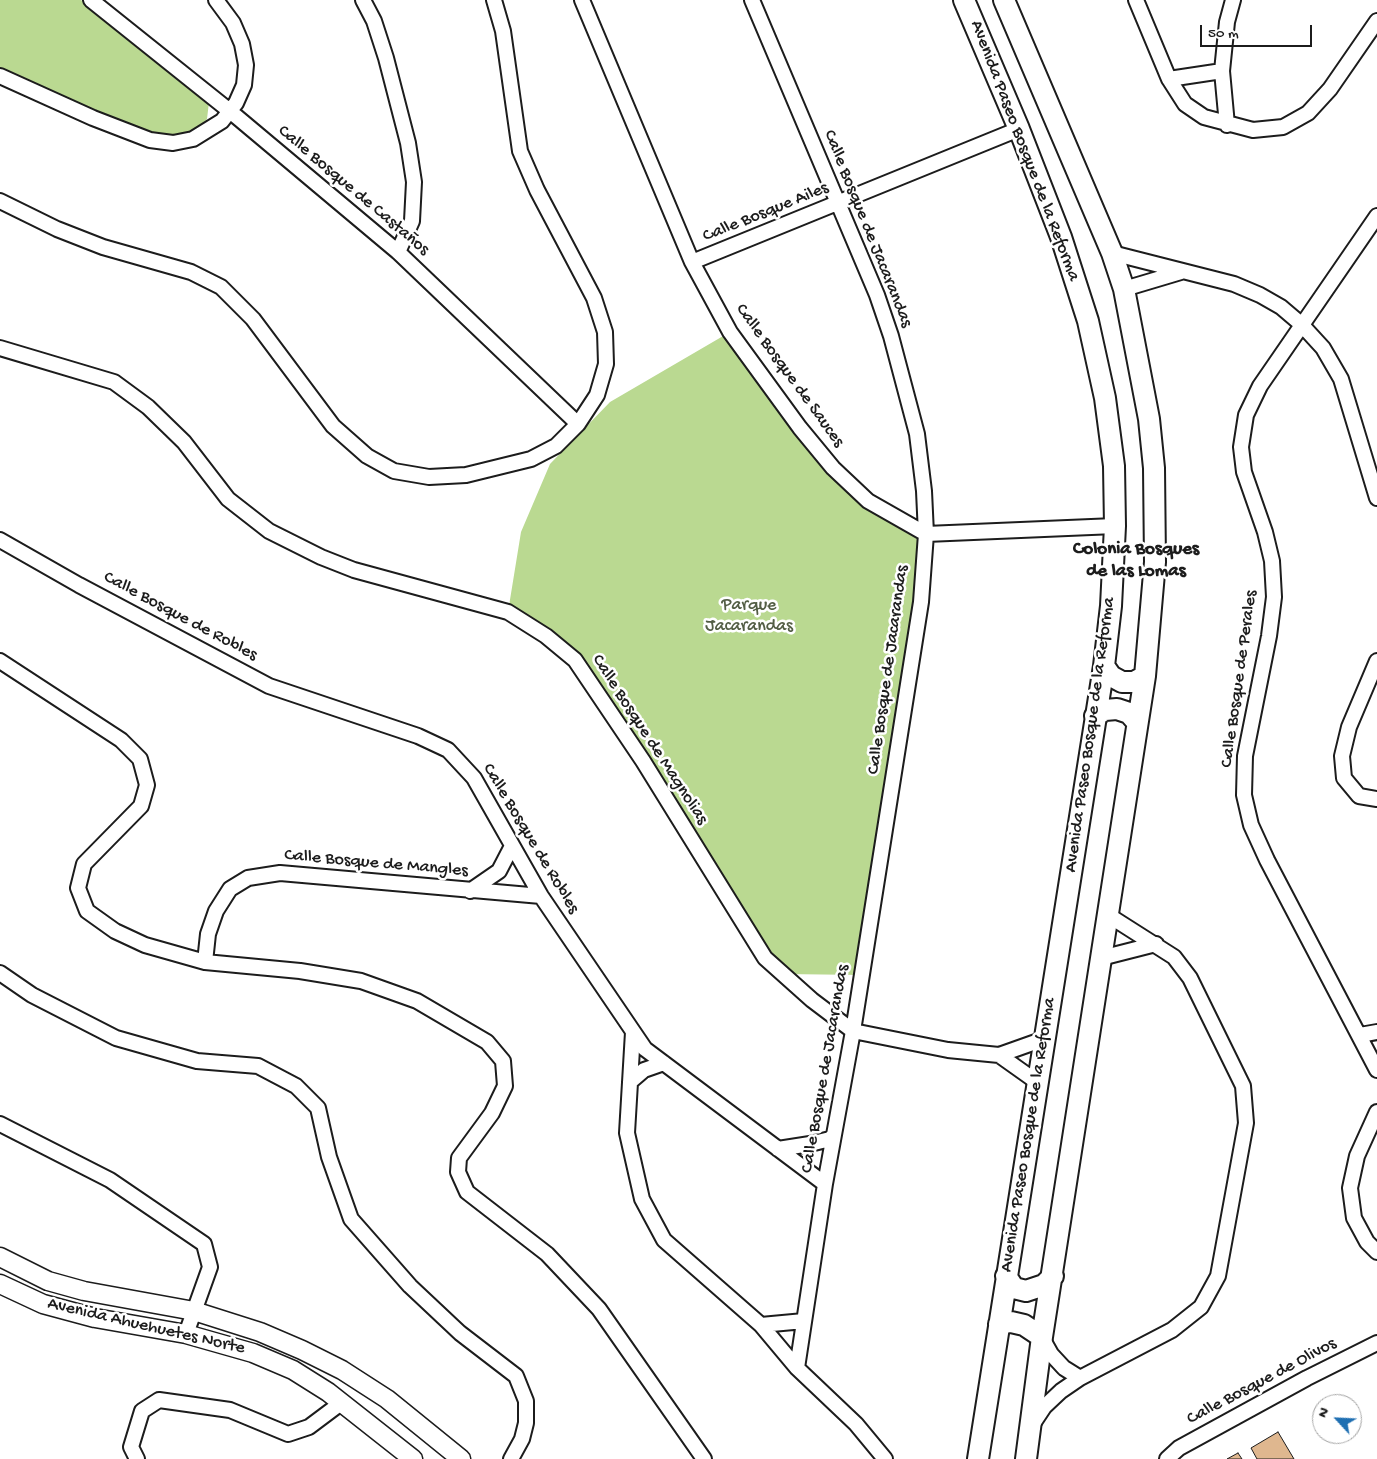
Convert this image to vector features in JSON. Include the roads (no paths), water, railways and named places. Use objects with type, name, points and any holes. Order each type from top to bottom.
[{"type":"main road","name":"Avenida Paseo Bosque de la Reforma","points":[[964,0],[1019,129],[1061,237],[1088,321],[1105,398],[1114,466],[1115,526],[1111,606],[1104,666],[978,1459]]},
{"type":"main road","name":"Avenida Paseo Bosque de la Reforma","points":[[1004,0],[1112,253],[1124,289],[1149,419],[1154,468],[1155,562],[1145,676],[1042,1337],[1026,1459]]},
{"type":"main road","points":[[1104,666],[1111,676],[1122,682],[1134,682],[1145,676]]},
{"type":"main road","points":[[1095,716],[1106,710],[1117,709],[1129,713],[1137,722]]},
{"type":"main road","points":[[1006,1276],[1014,1288],[1026,1291],[1044,1285],[1053,1276]]},
{"type":"main road","points":[[999,1324],[1011,1322],[1024,1325],[1042,1337]]},
{"type":"street","name":"Calle Bosque de Castaños","points":[[91,0],[230,112],[398,252],[578,424]]},
{"type":"street","points":[[0,76],[92,118],[161,143],[193,139],[212,128],[230,112],[244,85],[246,65],[238,33],[216,0]]},
{"type":"street","points":[[362,0],[374,21],[386,58],[408,144],[414,182],[415,195],[412,221],[398,252]]},
{"type":"street","points":[[0,201],[57,229],[103,247],[190,272],[221,288],[253,319],[333,426],[367,456],[394,471],[430,478],[466,475],[531,459],[556,446],[578,424],[597,395],[606,364],[605,332],[594,298],[537,190],[520,151],[503,31],[494,0]]},
{"type":"street","name":"Calle Bosque de Sauces","points":[[582,0],[692,262],[730,332],[800,428],[833,468],[868,501],[926,534]]},
{"type":"street","name":"Calle Bosque de Jacarandas","points":[[752,0],[877,295],[903,378],[917,434],[924,491],[926,534],[920,608],[853,1031],[825,1184],[797,1368]]},
{"type":"street","points":[[1136,0],[1169,79],[1185,104],[1204,117],[1228,125],[1253,130],[1283,127],[1308,113],[1330,90],[1377,21]]},
{"type":"street","points":[[1228,125],[1222,71],[1227,22],[1233,0]]},
{"type":"street","points":[[1169,79],[1222,71]]},
{"type":"street","name":"Calle Bosque Ailes","points":[[692,262],[838,205],[1019,129]]},
{"type":"street","name":"Calle Bosque de Perales","points":[[1377,216],[1260,386],[1246,416],[1241,447],[1244,472],[1265,532],[1272,561],[1274,597],[1269,636],[1245,756],[1244,795],[1251,825],[1267,860],[1377,1070]]},
{"type":"street","points":[[1112,253],[1234,284],[1260,294],[1281,307],[1301,324],[1323,348],[1341,379],[1377,498]]},
{"type":"street","points":[[1124,289],[1182,272]]},
{"type":"street","name":"Calle Bosque de Magnolias","points":[[0,348],[114,382],[148,407],[184,442],[228,499],[269,531],[321,557],[354,570],[508,612],[546,636],[575,660],[580,667],[643,761],[765,958],[812,1000],[853,1031],[948,1050],[999,1055],[1044,1039]]},
{"type":"street","points":[[926,534],[1115,526]]},
{"type":"street","name":"Calle Bosque de Robles","points":[[0,540],[79,585],[269,686],[418,736],[448,750],[474,778],[540,896],[646,1049],[825,1184]]},
{"type":"street","points":[[0,661],[121,740],[140,759],[147,785],[141,806],[84,864],[78,888],[87,912],[115,931],[145,945],[204,962],[300,972],[361,981],[417,1001],[487,1042],[502,1061],[505,1086],[492,1113],[459,1158],[458,1172],[467,1192],[547,1254],[599,1309],[704,1459]]},
{"type":"street","points":[[1377,661],[1349,727],[1342,756],[1344,778],[1359,796],[1377,799]]},
{"type":"street","points":[[470,890],[499,871],[512,846]]},
{"type":"street","name":"Calle Bosque de Mangles","points":[[204,962],[208,934],[216,911],[230,889],[248,878],[280,873],[540,896]]},
{"type":"street","points":[[1031,1426],[1044,1407],[1061,1391],[1080,1378],[1172,1330],[1200,1307],[1218,1276],[1246,1123],[1243,1086],[1231,1058],[1190,978],[1174,957],[1108,915]]},
{"type":"street","points":[[1101,958],[1156,944]]},
{"type":"street","points":[[0,973],[32,995],[116,1038],[197,1061],[258,1066],[296,1086],[318,1108],[329,1158],[351,1219],[410,1286],[460,1333],[516,1376],[526,1401],[526,1423],[522,1439],[511,1459]]},
{"type":"street","points":[[633,1032],[627,1133],[642,1199],[664,1240],[761,1324],[797,1368],[856,1424],[885,1459]]},
{"type":"street","points":[[1360,1035],[1377,1032]]},
{"type":"street","name":"Calle Bosque de Magnolias","points":[[999,1055],[1037,1082]]},
{"type":"street","points":[[630,1082],[644,1070],[664,1063]]},
{"type":"street","points":[[1377,1112],[1357,1156],[1350,1188],[1354,1218],[1367,1242],[1377,1252]]},
{"type":"street","points":[[0,1124],[110,1180],[204,1244],[210,1267],[186,1334]]},
{"type":"street","points":[[778,1149],[810,1144],[830,1139],[834,1135]]},
{"type":"street","name":"Avenida Ahuehuetes Norte","points":[[0,1257],[48,1281],[84,1291],[194,1311],[260,1332],[342,1370],[387,1399],[461,1459]]},
{"type":"street","name":"Avenida Ahuehuetes Norte","points":[[0,1284],[43,1304],[95,1318],[186,1334],[253,1353],[293,1370],[341,1403],[414,1459]]},
{"type":"street","points":[[761,1324],[804,1321]]},
{"type":"street","points":[[1042,1337],[1051,1354],[1064,1368],[1080,1378]]},
{"type":"street","name":"Calle Bosque de Olivos","points":[[1167,1459],[1179,1448],[1377,1343]]},
{"type":"street","points":[[137,1459],[131,1447],[142,1410],[159,1400],[230,1410],[288,1434],[309,1428],[341,1403]]},
{"type":"district","name":"Colonia Bosques de las Lomas","points":[[1136,561]]},
{"type":"park label","name":"Parque Jacarandas","points":[[749,616]]}]
